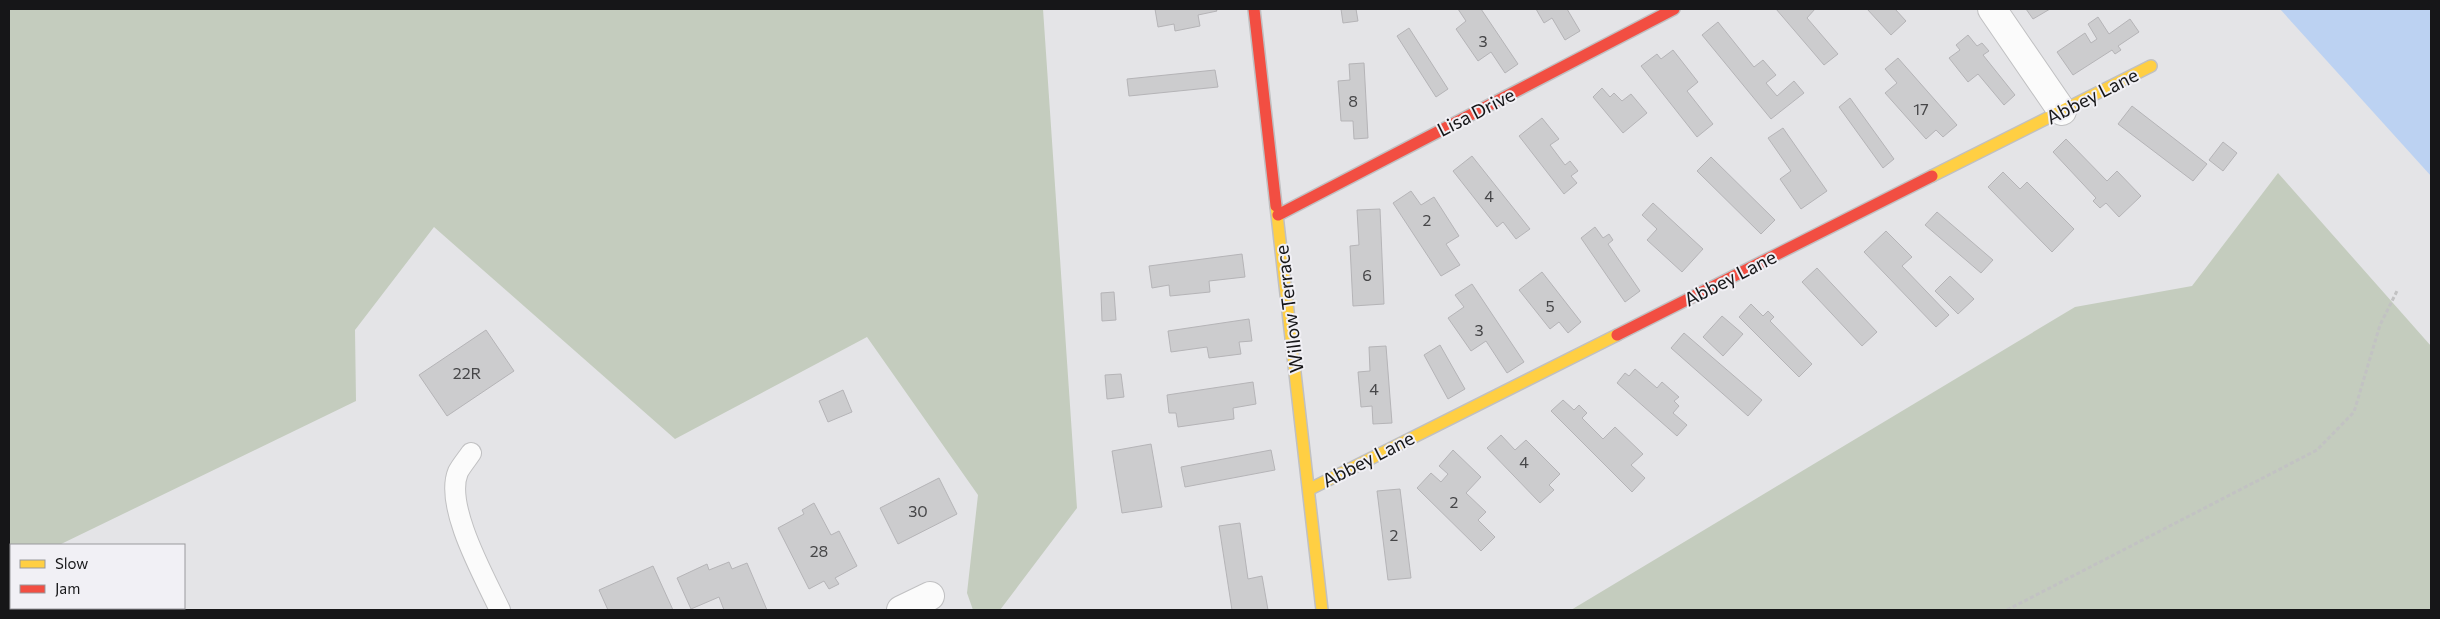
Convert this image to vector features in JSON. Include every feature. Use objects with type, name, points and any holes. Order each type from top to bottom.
[{"type":"street","name":"Willow Terrace","points":[[1254,9],[1310,489],[1322,610]]},
{"type":"street","name":"Lisa Drive","points":[[1278,214],[1674,9]]},
{"type":"street","points":[[1992,9],[2062,111]]},
{"type":"street","name":"Abbey Lane","points":[[1310,489],[2151,66]]},
{"type":"street","points":[[901,610],[930,596]]},
{"type":"lane","points":[[471,453],[458,473],[456,494],[458,518],[500,610]]},
{"type":"path","points":[[2007,610],[2317,450],[2354,412],[2369,369],[2380,324],[2397,291]]},
{"type":"green space","points":[[9,9],[1043,9],[1077,508],[1000,610],[973,610],[967,593],[978,495],[867,337],[675,439],[434,227],[355,330],[356,401],[61,544],[10,544],[9,570]]},
{"type":"green space","points":[[2278,173],[2431,346],[2431,610],[1571,610],[2075,307],[2192,286]]},
{"type":"water","points":[[2280,9],[2431,9],[2431,176]]},
{"type":"building","points":[[1155,9],[1216,9],[1217,11],[1198,15],[1200,26],[1175,31],[1174,24],[1158,27]]},
{"type":"building","points":[[1341,9],[1356,9],[1358,21],[1343,23]]},
{"type":"building","points":[[1458,9],[1481,9],[1518,64],[1505,73],[1491,52],[1478,61],[1456,29],[1466,21]]},
{"type":"building","points":[[1536,9],[1567,9],[1580,31],[1565,40],[1552,18],[1544,23]]},
{"type":"building","points":[[1776,9],[1815,9],[1807,18],[1838,54],[1824,65]]},
{"type":"building","points":[[1867,9],[1895,9],[1906,21],[1891,35]]},
{"type":"building","points":[[2026,9],[2050,9],[2033,19]]},
{"type":"building","points":[[2098,17],[2109,34],[2130,19],[2139,32],[2118,46],[2121,50],[2115,54],[2112,50],[2073,75],[2057,52],[2085,33],[2091,43],[2097,39],[2088,24]]},
{"type":"building","points":[[1718,22],[1754,67],[1763,60],[1776,75],[1766,83],[1777,96],[1794,81],[1804,93],[1771,119],[1702,35]]},
{"type":"building","points":[[1409,28],[1448,89],[1436,97],[1397,36]]},
{"type":"building","points":[[1968,35],[1977,46],[1982,43],[1989,51],[1983,55],[2015,95],[2004,105],[1978,74],[1968,82],[1949,58],[1960,50],[1956,45]]},
{"type":"building","points":[[1673,50],[1698,82],[1687,91],[1713,124],[1697,137],[1641,66],[1657,54],[1661,59]]},
{"type":"building","points":[[1898,58],[1957,125],[1943,137],[1936,130],[1926,139],[1885,93],[1897,83],[1885,69]]},
{"type":"building","points":[[1364,63],[1368,138],[1354,139],[1353,121],[1341,121],[1338,81],[1350,80],[1349,64]]},
{"type":"building","points":[[1215,70],[1218,87],[1129,96],[1127,79]]},
{"type":"building","points":[[1602,88],[1610,97],[1614,93],[1622,101],[1631,94],[1647,113],[1623,133],[1593,97]]},
{"type":"building","points":[[1850,98],[1894,159],[1883,168],[1839,107]]},
{"type":"building","points":[[2132,106],[2207,164],[2193,181],[2118,124]]},
{"type":"building","points":[[1542,118],[1559,139],[1550,145],[1565,165],[1570,161],[1578,171],[1571,176],[1577,183],[1564,194],[1519,136]]},
{"type":"building","points":[[1783,128],[1827,191],[1801,209],[1780,179],[1791,171],[1768,138]]},
{"type":"building","points":[[2066,139],[2107,181],[2117,171],[2141,196],[2119,217],[2106,203],[2100,208],[2093,201],[2096,198],[2053,152]]},
{"type":"building","points":[[2223,142],[2237,153],[2223,171],[2209,160]]},
{"type":"building","points":[[1472,156],[1530,229],[1516,239],[1503,222],[1497,227],[1453,171]]},
{"type":"building","points":[[1711,157],[1775,220],[1761,234],[1697,171]]},
{"type":"building","points":[[2003,172],[2020,189],[2027,182],[2074,229],[2052,252],[1988,187]]},
{"type":"building","points":[[1411,191],[1421,205],[1434,197],[1459,236],[1446,244],[1460,265],[1441,276],[1393,203]]},
{"type":"building","points":[[1653,203],[1703,249],[1682,272],[1647,240],[1657,229],[1642,215]]},
{"type":"building","points":[[1380,209],[1384,304],[1353,306],[1350,246],[1359,245],[1357,210]]},
{"type":"building","points":[[1937,212],[1993,260],[1981,273],[1925,225]]},
{"type":"building","points":[[1595,227],[1603,238],[1609,234],[1613,240],[1608,244],[1640,291],[1625,302],[1581,238]]},
{"type":"building","points":[[1886,231],[1912,257],[1902,266],[1949,315],[1936,327],[1864,252]]},
{"type":"building","points":[[1242,254],[1245,277],[1209,281],[1210,292],[1170,296],[1169,285],[1152,288],[1149,266]]},
{"type":"building","points":[[1817,268],[1877,332],[1862,346],[1802,282]]},
{"type":"building","points":[[1542,272],[1581,322],[1568,333],[1559,322],[1550,329],[1519,290]]},
{"type":"building","points":[[1950,276],[1974,299],[1958,314],[1935,291]]},
{"type":"building","points":[[1472,284],[1524,362],[1507,373],[1486,341],[1471,351],[1448,318],[1464,307],[1455,295]]},
{"type":"building","points":[[1114,292],[1116,320],[1102,321],[1101,293]]},
{"type":"building","points":[[1751,304],[1763,316],[1768,311],[1774,317],[1770,321],[1812,364],[1799,377],[1739,317]]},
{"type":"building","points":[[1722,316],[1743,334],[1723,356],[1703,337]]},
{"type":"building","points":[[1249,319],[1252,341],[1239,342],[1241,354],[1209,358],[1207,347],[1171,352],[1168,331]]},
{"type":"building","points":[[486,330],[514,371],[447,416],[419,375]]},
{"type":"building","points":[[1684,333],[1762,400],[1748,416],[1671,348]]},
{"type":"building","points":[[1440,345],[1465,389],[1448,399],[1424,355]]},
{"type":"building","points":[[1386,346],[1392,423],[1373,424],[1372,406],[1361,407],[1358,372],[1370,371],[1369,347]]},
{"type":"building","points":[[1635,369],[1657,388],[1662,382],[1679,397],[1674,401],[1679,406],[1673,413],[1687,425],[1677,436],[1617,383],[1625,373],[1629,376]]},
{"type":"building","points":[[1121,374],[1124,397],[1107,399],[1105,375]]},
{"type":"building","points":[[1253,382],[1256,404],[1233,408],[1234,419],[1178,427],[1176,413],[1169,413],[1167,395]]},
{"type":"building","points":[[843,390],[852,412],[828,422],[819,401]]},
{"type":"building","points":[[1563,400],[1574,410],[1579,405],[1587,413],[1582,418],[1603,439],[1615,427],[1643,454],[1631,465],[1645,478],[1632,492],[1551,411]]},
{"type":"building","points":[[1501,435],[1515,450],[1526,440],[1560,474],[1549,485],[1554,490],[1540,503],[1487,448]]},
{"type":"building","points":[[1151,444],[1162,507],[1122,513],[1112,451]]},
{"type":"building","points":[[1271,450],[1275,470],[1185,487],[1181,467]]},
{"type":"building","points":[[1453,450],[1481,477],[1466,493],[1486,512],[1478,520],[1495,537],[1481,551],[1417,488],[1431,473],[1441,482],[1448,474],[1439,466]]},
{"type":"building","points":[[939,478],[957,514],[898,544],[880,508]]},
{"type":"building","points":[[1400,489],[1411,578],[1388,580],[1377,491]]},
{"type":"building","points":[[814,503],[831,535],[839,531],[857,566],[835,578],[839,584],[829,589],[824,581],[809,589],[778,528],[804,514],[802,510]]},
{"type":"building","points":[[1240,523],[1248,579],[1262,576],[1268,610],[1232,610],[1219,526]]},
{"type":"building","points":[[729,562],[732,569],[747,563],[767,610],[724,610],[719,597],[691,609],[677,578],[707,564],[709,570]]},
{"type":"building","points":[[653,566],[673,610],[608,610],[599,590]]},
{"type":"traffic: slow","points":[[1932,176],[2151,66]]},
{"type":"traffic: slow","points":[[1276,206],[1322,610]]},
{"type":"traffic: slow","points":[[1310,489],[1617,335]]},
{"type":"traffic: jam","points":[[1254,9],[1276,206]]},
{"type":"traffic: jam","points":[[1278,215],[1674,9]]},
{"type":"traffic: jam","points":[[1617,335],[1932,176]]}]
